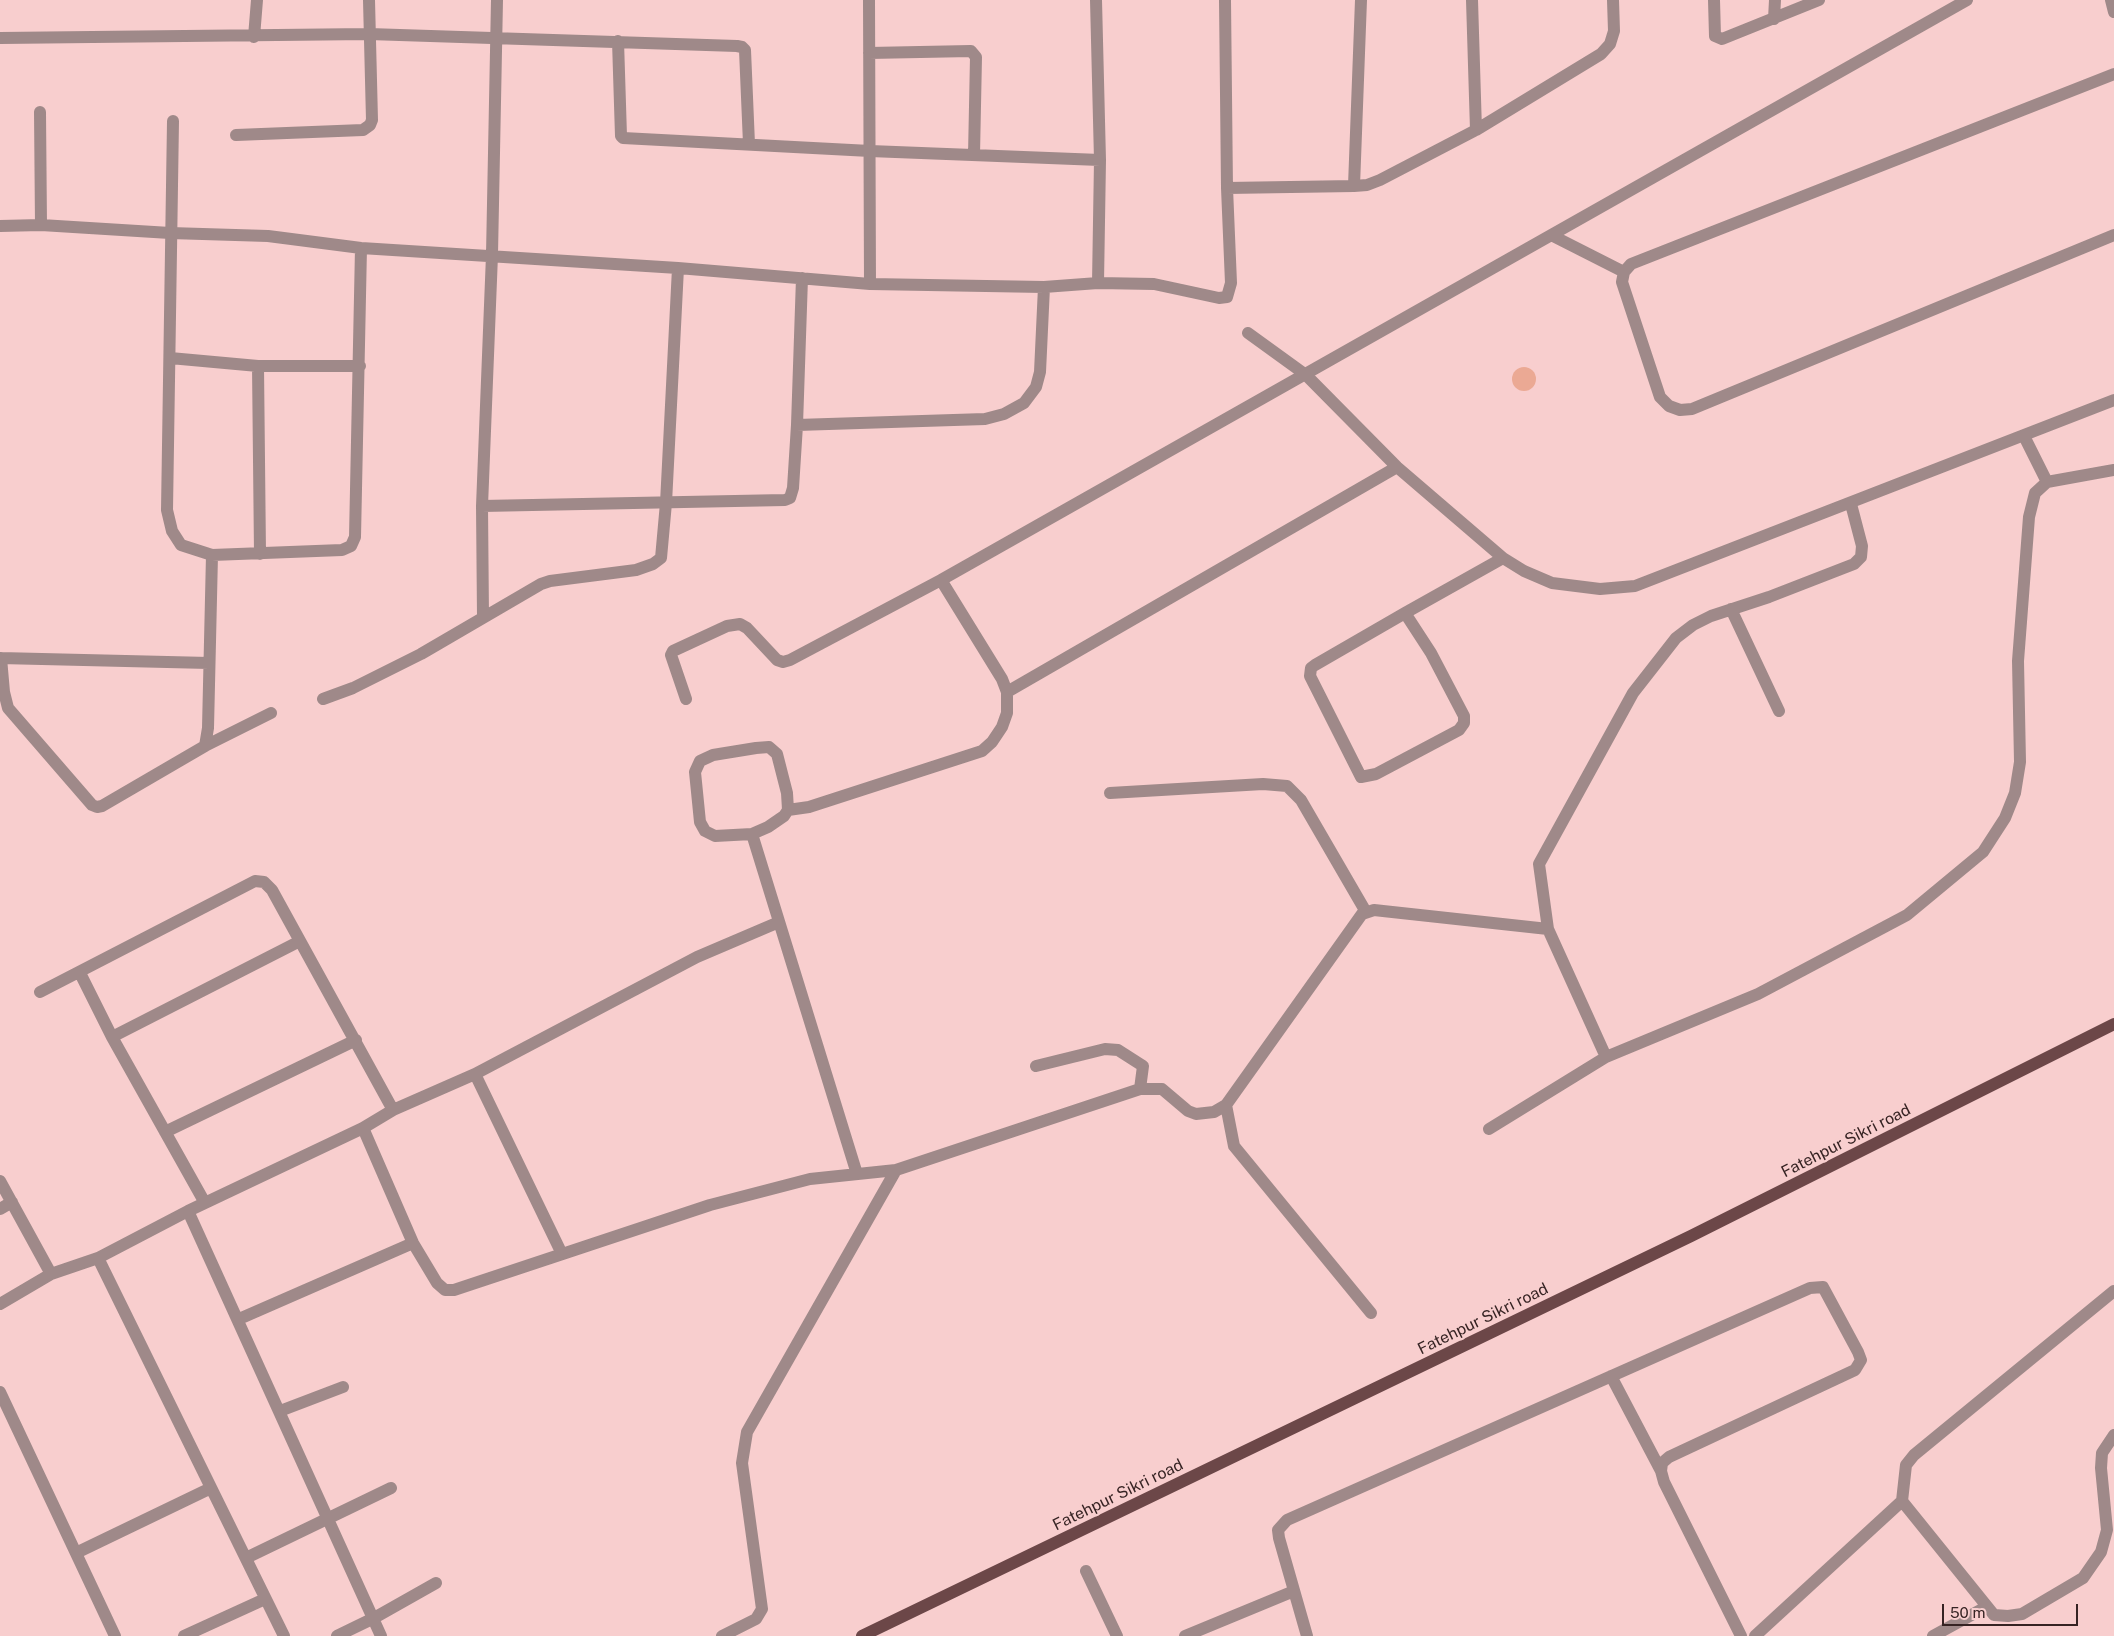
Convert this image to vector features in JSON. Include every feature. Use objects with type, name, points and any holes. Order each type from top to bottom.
[{"type":"main road","name":"Fatehpur Sikri road","points":[[862,1636],[1691,1236],[2114,1024]]},
{"type":"street","points":[[254,37],[257,0]]},
{"type":"street","points":[[236,135],[364,130],[372,120],[368,34],[370,0]]},
{"type":"street","points":[[483,618],[482,506],[492,255],[497,0]]},
{"type":"street","points":[[869,0],[870,284]]},
{"type":"street","points":[[1096,0],[1100,160],[1098,283]]},
{"type":"street","points":[[0,226],[41,225],[170,234],[268,236],[362,248],[678,268],[870,284],[1044,287],[1098,283],[1154,284],[1219,298],[1227,297],[1231,282],[1227,188],[1225,0]]},
{"type":"street","points":[[1354,186],[1361,0]]},
{"type":"street","points":[[1472,0],[1476,130]]},
{"type":"street","points":[[1227,188],[1354,186],[1367,185],[1380,180],[1476,130],[1602,54],[1610,44],[1614,32],[1613,0]]},
{"type":"street","points":[[1714,0],[1714,32],[1718,39],[1728,38],[1819,0]]},
{"type":"street","points":[[1774,0],[1774,19]]},
{"type":"street","points":[[686,699],[672,655],[673,651],[727,626],[740,624],[747,628],[777,660],[783,662],[790,660],[941,580],[1553,236],[1967,0]]},
{"type":"street","points":[[2111,0],[2114,12]]},
{"type":"street","points":[[0,38],[254,37],[368,34],[742,46],[745,50],[749,144]]},
{"type":"street","points":[[618,42],[621,137],[870,151],[1100,160]]},
{"type":"street","points":[[869,53],[971,51],[976,57],[974,155]]},
{"type":"street","points":[[2114,74],[1631,264],[1624,272],[1622,282],[1660,397],[1669,406],[1692,409],[2114,235]]},
{"type":"street","points":[[40,112],[41,225]]},
{"type":"street","points":[[173,121],[167,510],[172,530],[181,545],[193,551],[212,555],[342,550],[351,546],[355,537],[362,248]]},
{"type":"street","points":[[1553,236],[1624,272]]},
{"type":"street","points":[[323,700],[353,688],[422,654],[550,581],[636,570],[654,564],[660,558],[666,503],[678,268]]},
{"type":"street","points":[[482,506],[785,500],[790,498],[793,488],[797,425],[802,278]]},
{"type":"street","points":[[797,425],[985,419],[1004,414],[1024,403],[1036,387],[1040,372],[1044,287]]},
{"type":"street","points":[[1248,333],[1306,375],[1397,467],[1503,558],[1524,571],[1552,583],[1600,590],[1635,586],[1851,504],[2114,400]]},
{"type":"street","points":[[170,358],[258,366],[360,366]]},
{"type":"street","points":[[258,366],[260,554]]},
{"type":"street","points":[[2024,436],[2047,482]]},
{"type":"street","points":[[1007,692],[1397,467]]},
{"type":"street","points":[[1489,1129],[1606,1057],[1758,994],[1907,915],[1983,852],[2005,818],[2015,793],[2019,770],[2018,661],[2029,517],[2035,493],[2047,482],[2114,470]]},
{"type":"street","points":[[1606,1057],[1548,929],[1539,864],[1585,777],[1633,693],[1676,638],[1693,625],[1731,609],[1769,597],[1854,564],[1861,557],[1862,546],[1851,504]]},
{"type":"street","points":[[205,746],[212,555]]},
{"type":"street","points":[[1405,613],[1435,661],[1464,716],[1464,724],[1459,730],[1376,774],[1361,777],[1310,676],[1311,668],[1405,613],[1503,558]]},
{"type":"street","points":[[788,810],[809,807],[982,751],[992,742],[1002,727],[1007,713],[1007,692],[1002,679],[941,580]]},
{"type":"street","points":[[1731,609],[1779,711]]},
{"type":"street","points":[[209,663],[0,658],[8,708],[92,805],[102,806],[205,746],[271,713]]},
{"type":"street","points":[[769,747],[777,754],[787,794],[788,810],[784,816],[752,834],[715,836],[705,831],[700,822],[695,772],[700,762],[713,755],[769,747]]},
{"type":"street","points":[[1110,793],[1263,784],[1287,786],[1301,800],[1366,912]]},
{"type":"street","points":[[752,834],[857,1174]]},
{"type":"street","points":[[40,992],[80,973],[255,880],[264,882],[272,890],[393,1110]]},
{"type":"street","points":[[363,1128],[413,1242],[437,1283],[444,1290],[463,1287],[710,1205],[810,1179],[896,1170],[1140,1089],[1162,1089],[1188,1111],[1196,1114],[1214,1112],[1226,1105],[1358,918],[1366,912],[1383,911],[1548,929]]},
{"type":"street","points":[[0,1304],[51,1274],[98,1258],[188,1211],[363,1128],[393,1110],[475,1074],[697,957],[779,922]]},
{"type":"street","points":[[112,1037],[300,941]]},
{"type":"street","points":[[80,973],[112,1037],[205,1203]]},
{"type":"street","points":[[165,1132],[356,1040]]},
{"type":"street","points":[[1036,1066],[1105,1049],[1118,1050],[1143,1066],[1140,1089]]},
{"type":"street","points":[[475,1074],[562,1254]]},
{"type":"street","points":[[1226,1105],[1234,1146],[1371,1313]]},
{"type":"street","points":[[722,1636],[756,1618],[762,1609],[742,1463],[747,1432],[896,1170]]},
{"type":"street","points":[[0,1181],[51,1274]]},
{"type":"street","points":[[0,1209],[12,1202]]},
{"type":"street","points":[[188,1211],[381,1636]]},
{"type":"street","points":[[238,1319],[413,1242]]},
{"type":"street","points":[[98,1258],[246,1558],[264,1600],[284,1636]]},
{"type":"street","points":[[1306,1636],[1278,1530],[1287,1520],[1810,1288],[1823,1287],[1858,1352],[1860,1360],[1855,1370],[1670,1457],[1662,1463],[1661,1471]]},
{"type":"street","points":[[1756,1636],[1902,1501],[1906,1465],[1914,1455],[2114,1290]]},
{"type":"street","points":[[1611,1376],[1661,1471],[1664,1482],[1741,1636]]},
{"type":"street","points":[[280,1411],[343,1387]]},
{"type":"street","points":[[0,1392],[115,1636]]},
{"type":"street","points":[[1902,1501],[1994,1615],[2022,1614],[2083,1578],[2101,1552],[2107,1530],[2101,1468],[2102,1453],[2114,1435]]},
{"type":"street","points":[[76,1553],[211,1488]]},
{"type":"street","points":[[246,1558],[391,1488]]},
{"type":"street","points":[[1086,1571],[1117,1636]]},
{"type":"street","points":[[337,1636],[374,1618],[436,1583]]},
{"type":"street","points":[[1185,1636],[1294,1591]]},
{"type":"street","points":[[184,1636],[264,1600]]},
{"type":"street","points":[[1933,1636],[1986,1607]]},
{"type":"building","points":[[1524,367],[1529,368],[1535,374],[1535,384],[1529,390],[1524,391],[1519,390],[1513,384],[1512,379],[1513,374],[1519,368]]}]
